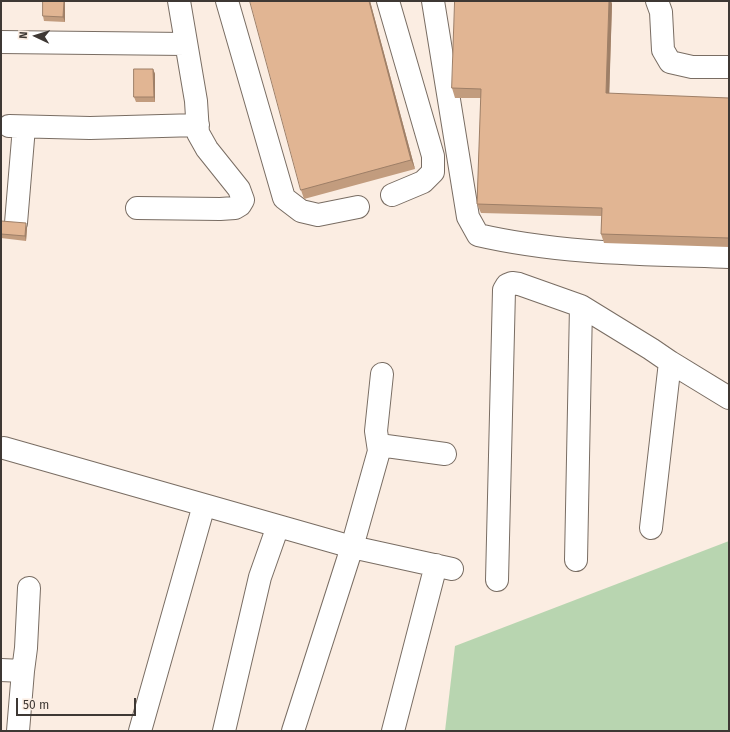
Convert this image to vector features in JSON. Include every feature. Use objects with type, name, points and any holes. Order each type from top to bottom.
[{"type":"street","points":[[137,208],[235,208],[240,205],[243,200],[239,189],[207,149],[198,133],[196,101],[185,44],[179,1]]},
{"type":"street","points":[[227,1],[284,198],[301,211],[318,215],[358,207]]},
{"type":"street","points":[[388,1],[433,156],[433,172],[423,182],[392,195]]},
{"type":"street","points":[[433,1],[468,217],[478,235],[507,242],[587,251],[729,257]]},
{"type":"street","points":[[657,1],[661,12],[663,50],[670,62],[692,67],[729,67]]},
{"type":"street","points":[[1,42],[185,44]]},
{"type":"street","points":[[16,222],[17,127],[90,128],[198,125]]},
{"type":"street","points":[[497,580],[504,290],[507,284],[519,284],[581,306],[729,398]]},
{"type":"street","points":[[576,560],[581,306]]},
{"type":"street","points":[[651,528],[670,362]]},
{"type":"street","points":[[293,731],[352,547],[379,445],[376,431],[382,374]]},
{"type":"street","points":[[379,445],[445,454]]},
{"type":"street","points":[[4,448],[352,547],[444,567],[393,731]]},
{"type":"street","points":[[140,731],[204,505]]},
{"type":"street","points":[[224,731],[260,577],[278,526]]},
{"type":"street","points":[[18,731],[26,648],[29,588]]},
{"type":"street","points":[[1,670],[23,671]]},
{"type":"green space","points":[[729,541],[729,731],[445,731],[455,646]]},
{"type":"building","points":[[43,1],[64,1],[63,17],[43,16]]},
{"type":"building","points":[[250,1],[369,1],[411,160],[301,190]]},
{"type":"building","points":[[455,1],[609,1],[606,93],[729,98],[729,238],[601,234],[602,208],[477,204],[481,89],[452,88]]},
{"type":"building","points":[[134,69],[153,69],[154,97],[134,97]]},
{"type":"building","points":[[1,221],[26,223],[25,236],[1,234]]}]
